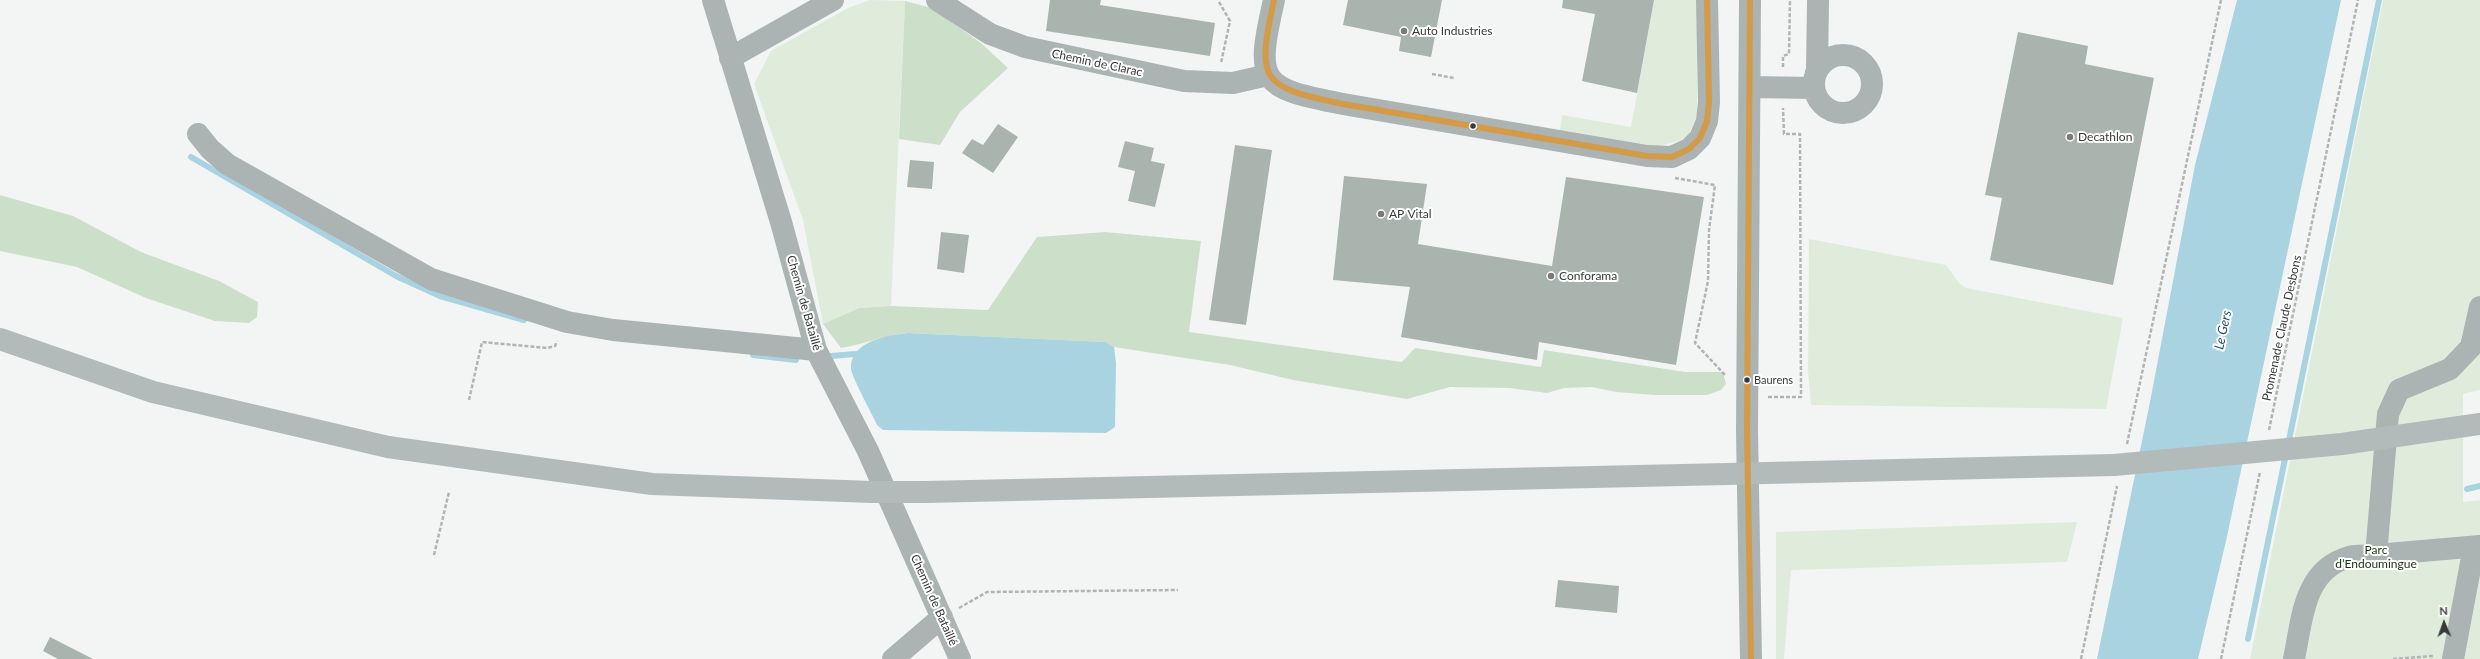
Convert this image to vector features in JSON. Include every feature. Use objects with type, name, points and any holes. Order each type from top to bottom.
[{"type":"highway","points":[[0,339],[153,392],[388,447],[652,484],[872,492],[926,492],[2119,464],[2342,444],[2480,424]]},
{"type":"street","name":"Chemin de Bataillé","points":[[713,0],[782,222],[816,350],[868,451],[960,659]]},
{"type":"street","points":[[730,58],[833,0]]},
{"type":"street","name":"Chemin de Clarac","points":[[936,0],[990,34],[1025,47],[1184,81],[1233,83],[1268,74]]},
{"type":"street","points":[[1274,0],[1264,46],[1264,64],[1268,74],[1282,89],[1300,96],[1647,156],[1672,157],[1689,150],[1700,138],[1707,121],[1709,102],[1707,0]]},
{"type":"street","points":[[1750,0],[1751,87],[1747,397],[1751,659]]},
{"type":"street","points":[[1751,87],[1782,87],[1815,80],[1818,0]]},
{"type":"street","points":[[198,134],[210,149],[227,164],[431,279],[567,322],[613,330],[816,350]]},
{"type":"street","points":[[2376,555],[2388,414],[2399,390],[2450,369],[2471,347],[2480,307]]},
{"type":"street","points":[[2294,659],[2310,588],[2319,575],[2334,563],[2349,557],[2477,546],[2453,659]]},
{"type":"street","points":[[893,659],[942,617]]},
{"type":"path","points":[[1668,177],[1715,185],[1709,230],[1708,281],[1695,343],[1747,397],[1801,397],[1800,134],[1784,134],[1782,87],[1783,56],[1789,54],[1790,0]]},
{"type":"path","points":[[2081,659],[2119,464],[2221,0]]},
{"type":"path","name":"Promenade Claude Desbons","points":[[2268,434],[2358,0]]},
{"type":"path","points":[[1217,83],[1230,21],[1219,2]]},
{"type":"path","points":[[1432,74],[1454,78]]},
{"type":"path","points":[[469,400],[482,342],[547,348],[555,346],[567,322]]},
{"type":"path","points":[[2221,659],[2262,465]]},
{"type":"path","points":[[434,555],[449,492]]},
{"type":"path","points":[[942,617],[987,592],[1027,590],[1178,590]]},
{"type":"green space","points":[[870,0],[905,1],[891,306],[859,308],[823,324],[803,220],[754,84],[771,51],[848,8]]},
{"type":"green space","points":[[1654,0],[1697,0],[1697,115],[1689,134],[1679,141],[1655,147],[1560,130],[1562,115],[1631,127]]},
{"type":"green space","name":"Parc d’Endoumingue","points":[[2383,0],[2480,0],[2480,390],[2463,394],[2463,502],[2480,500],[2480,659],[2250,659]]},
{"type":"green space","points":[[905,1],[932,8],[981,43],[1008,68],[960,112],[940,145],[899,139]]},
{"type":"green space","points":[[0,195],[73,216],[141,252],[219,281],[258,302],[257,317],[249,323],[215,321],[146,298],[77,267],[0,251]]},
{"type":"green space","points":[[1105,232],[1201,241],[1189,332],[1402,362],[1415,348],[1541,367],[1544,350],[1685,372],[1723,372],[1726,384],[1721,390],[1707,395],[1655,395],[1616,392],[1592,387],[1564,388],[1547,393],[1509,388],[1450,387],[1407,399],[1293,380],[1230,365],[1114,347],[1106,342],[908,333],[841,348],[823,324],[859,308],[891,306],[988,310],[1037,237]]},
{"type":"green space","points":[[1809,239],[1946,265],[1959,283],[1966,288],[2123,318],[2106,409],[1811,405],[1808,371]]},
{"type":"green space","points":[[2077,522],[2067,562],[1791,570],[1784,659],[1776,659],[1776,532]]},
{"type":"water","name":"Le Gers","points":[[2237,0],[2341,0],[2226,541],[2198,659],[2097,659],[2150,402],[2195,165]]},
{"type":"water","points":[[908,333],[1106,342],[1114,347],[1116,363],[1115,427],[1106,433],[883,430],[877,425],[855,380],[851,369],[852,359],[856,352],[872,341]]},
{"type":"building","points":[[1050,0],[1101,0],[1100,5],[1215,23],[1210,56],[1046,31]]},
{"type":"building","name":"Auto Industries","points":[[1348,0],[1442,0],[1431,57],[1399,51],[1401,37],[1343,25]]},
{"type":"building","points":[[1563,0],[1654,0],[1637,93],[1582,81],[1595,14],[1562,8]]},
{"type":"building","name":"Decathlon","points":[[2018,32],[2088,46],[2085,64],[2154,78],[2113,285],[1990,260],[2002,198],[1985,195]]},
{"type":"building","points":[[998,124],[1018,137],[993,173],[962,153],[972,139],[983,145]]},
{"type":"building","points":[[1125,141],[1154,148],[1151,161],[1165,164],[1155,207],[1128,201],[1135,171],[1118,167]]},
{"type":"building","points":[[1235,145],[1272,150],[1246,325],[1209,320]]},
{"type":"building","points":[[910,160],[934,162],[932,189],[907,187]]},
{"type":"building","name":"Conforama","points":[[1344,176],[1427,184],[1418,244],[1552,266],[1566,177],[1704,197],[1676,365],[1539,342],[1537,360],[1401,337],[1410,287],[1333,280]]},
{"type":"building","points":[[941,232],[969,235],[964,273],[937,269]]},
{"type":"building","points":[[1558,580],[1619,586],[1617,613],[1555,607]]},
{"type":"building","points":[[50,637],[93,659],[58,659],[43,651]]},
{"type":"waterway","points":[[2288,445],[2379,0]]},
{"type":"waterway","points":[[191,157],[396,276],[440,296],[524,320]]},
{"type":"waterway","points":[[831,356],[855,354]]},
{"type":"waterway","points":[[753,355],[796,360]]},
{"type":"waterway","points":[[2248,639],[2286,454]]},
{"type":"waterway","points":[[2467,489],[2480,486]]},
{"type":"transit line","points":[[1274,0],[1268,27],[1266,64],[1271,76],[1280,85],[1295,92],[1343,104],[1647,156],[1672,157],[1689,149],[1700,138],[1707,121],[1709,102],[1707,0]]},
{"type":"transit line","points":[[1750,0],[1747,431],[1751,659]]},
{"type":"place","name":"Auto Industries","points":[[1404,31]]},
{"type":"place","name":"Decathlon","points":[[2070,137]]},
{"type":"place","name":"AP Vital","points":[[1381,214]]},
{"type":"place","name":"Conforama","points":[[1551,276]]},
{"type":"place","name":"Baurens","points":[[1747,380]]}]
